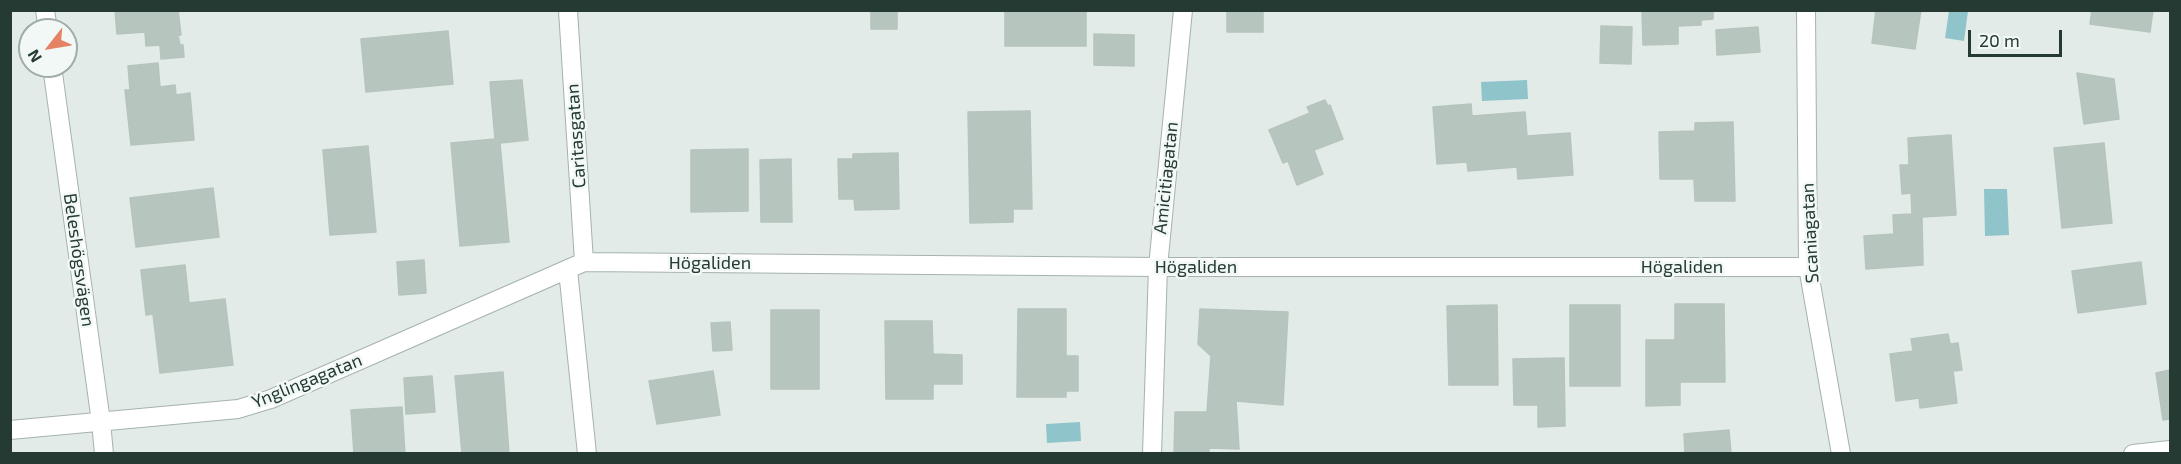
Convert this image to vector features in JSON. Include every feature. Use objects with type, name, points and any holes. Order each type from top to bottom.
[{"type":"street","name":"Caritasgatan","points":[[568,10],[576,266],[587,453]]},
{"type":"street","name":"Amicitiagatan","points":[[1152,453],[1158,267],[1183,10]]},
{"type":"street","name":"Scaniagatan","points":[[1806,10],[1808,267],[1840,453]]},
{"type":"street","name":"Beleshögsvägen","points":[[54,78],[104,453]]},
{"type":"street","name":"Högaliden","points":[[576,266],[1808,267]]},
{"type":"street","name":"Ynglingagatan","points":[[10,430],[238,409],[271,399],[576,266]]},
{"type":"street","points":[[2133,453],[2170,450]]},
{"type":"water","points":[[1949,11],[1968,11],[1964,41],[1945,38]]},
{"type":"water","points":[[1527,80],[1528,99],[1482,101],[1481,82]]},
{"type":"water","points":[[1984,189],[2007,189],[2009,235],[1985,236]]},
{"type":"water","points":[[1080,422],[1081,441],[1047,443],[1046,424]]},
{"type":"building","points":[[115,10],[178,10],[181,35],[178,35],[180,45],[183,45],[184,57],[161,59],[160,45],[146,46],[145,32],[117,34]]},
{"type":"building","points":[[871,10],[897,10],[897,29],[871,29]]},
{"type":"building","points":[[1005,10],[1086,10],[1086,46],[1005,46]]},
{"type":"building","points":[[1227,10],[1263,10],[1263,32],[1227,32]]},
{"type":"building","points":[[1642,10],[1713,10],[1713,19],[1701,20],[1701,25],[1678,26],[1678,44],[1643,45]]},
{"type":"building","points":[[1876,10],[1921,10],[1915,49],[1872,43]]},
{"type":"building","points":[[2092,10],[2153,10],[2150,32],[2090,24]]},
{"type":"building","points":[[1601,26],[1632,27],[1631,64],[1600,63]]},
{"type":"building","points":[[1758,27],[1760,52],[1717,55],[1716,30]]},
{"type":"building","points":[[448,31],[453,84],[366,92],[361,39]]},
{"type":"building","points":[[1094,34],[1134,35],[1134,66],[1094,65]]},
{"type":"building","points":[[158,63],[160,87],[175,85],[176,95],[190,93],[194,140],[131,145],[125,90],[130,90],[128,66]]},
{"type":"building","points":[[2077,73],[2114,79],[2119,119],[2084,124]]},
{"type":"building","points":[[522,80],[528,140],[500,143],[509,242],[460,246],[451,143],[495,139],[490,82]]},
{"type":"building","points":[[1325,100],[1328,106],[1330,105],[1343,139],[1314,150],[1323,174],[1297,185],[1288,161],[1283,163],[1269,130],[1310,113],[1307,107]]},
{"type":"building","points":[[1471,104],[1472,116],[1525,112],[1527,136],[1570,133],[1573,175],[1518,179],[1517,167],[1468,171],[1467,162],[1437,164],[1433,107]]},
{"type":"building","points":[[1030,111],[1032,209],[1013,209],[1013,222],[970,223],[968,112]]},
{"type":"building","points":[[1733,122],[1735,201],[1695,201],[1694,179],[1660,179],[1659,132],[1695,131],[1695,123]]},
{"type":"building","points":[[1951,135],[1956,215],[1922,217],[1923,265],[1866,269],[1864,236],[1894,234],[1893,215],[1912,214],[1911,193],[1902,194],[1900,165],[1909,165],[1908,138]]},
{"type":"building","points":[[2104,143],[2112,223],[2062,228],[2054,148]]},
{"type":"building","points":[[368,146],[376,232],[330,235],[323,150]]},
{"type":"building","points":[[748,149],[748,211],[691,212],[691,150]]},
{"type":"building","points":[[898,153],[899,209],[855,210],[854,199],[839,199],[838,159],[853,159],[853,154]]},
{"type":"building","points":[[791,159],[792,222],[761,222],[760,160]]},
{"type":"building","points":[[213,188],[219,237],[136,247],[130,198]]},
{"type":"building","points":[[424,260],[426,293],[399,295],[397,262]]},
{"type":"building","points":[[2141,262],[2146,304],[2078,313],[2072,271]]},
{"type":"building","points":[[185,265],[189,303],[225,299],[233,365],[160,373],[153,314],[146,315],[141,270]]},
{"type":"building","points":[[1675,304],[1724,304],[1725,382],[1680,382],[1680,405],[1646,406],[1646,340],[1675,340]]},
{"type":"building","points":[[1497,305],[1498,385],[1449,385],[1447,306]]},
{"type":"building","points":[[1570,305],[1620,305],[1620,386],[1570,386]]},
{"type":"building","points":[[1018,309],[1066,309],[1066,356],[1078,356],[1078,391],[1066,391],[1066,397],[1017,397]]},
{"type":"building","points":[[1200,309],[1288,312],[1283,405],[1236,401],[1239,449],[1209,448],[1209,454],[1174,454],[1175,412],[1207,412],[1211,356],[1198,344]]},
{"type":"building","points":[[771,310],[819,310],[819,389],[771,389]]},
{"type":"building","points":[[885,321],[932,321],[933,354],[962,355],[962,384],[933,384],[933,399],[886,399]]},
{"type":"building","points":[[730,322],[732,350],[713,351],[711,323]]},
{"type":"building","points":[[1948,334],[1950,344],[1958,343],[1962,370],[1953,371],[1957,403],[1920,408],[1919,398],[1896,401],[1890,354],[1913,351],[1911,339]]},
{"type":"building","points":[[1564,358],[1565,426],[1538,427],[1538,405],[1514,405],[1513,359]]},
{"type":"building","points":[[2170,370],[2170,419],[2163,420],[2156,373]]},
{"type":"building","points":[[713,371],[720,415],[657,424],[649,381]]},
{"type":"building","points":[[503,372],[509,454],[462,454],[455,376]]},
{"type":"building","points":[[432,376],[435,412],[406,414],[404,378]]},
{"type":"building","points":[[402,407],[405,454],[354,454],[351,410]]},
{"type":"building","points":[[1729,430],[1731,454],[1685,454],[1684,434]]}]
